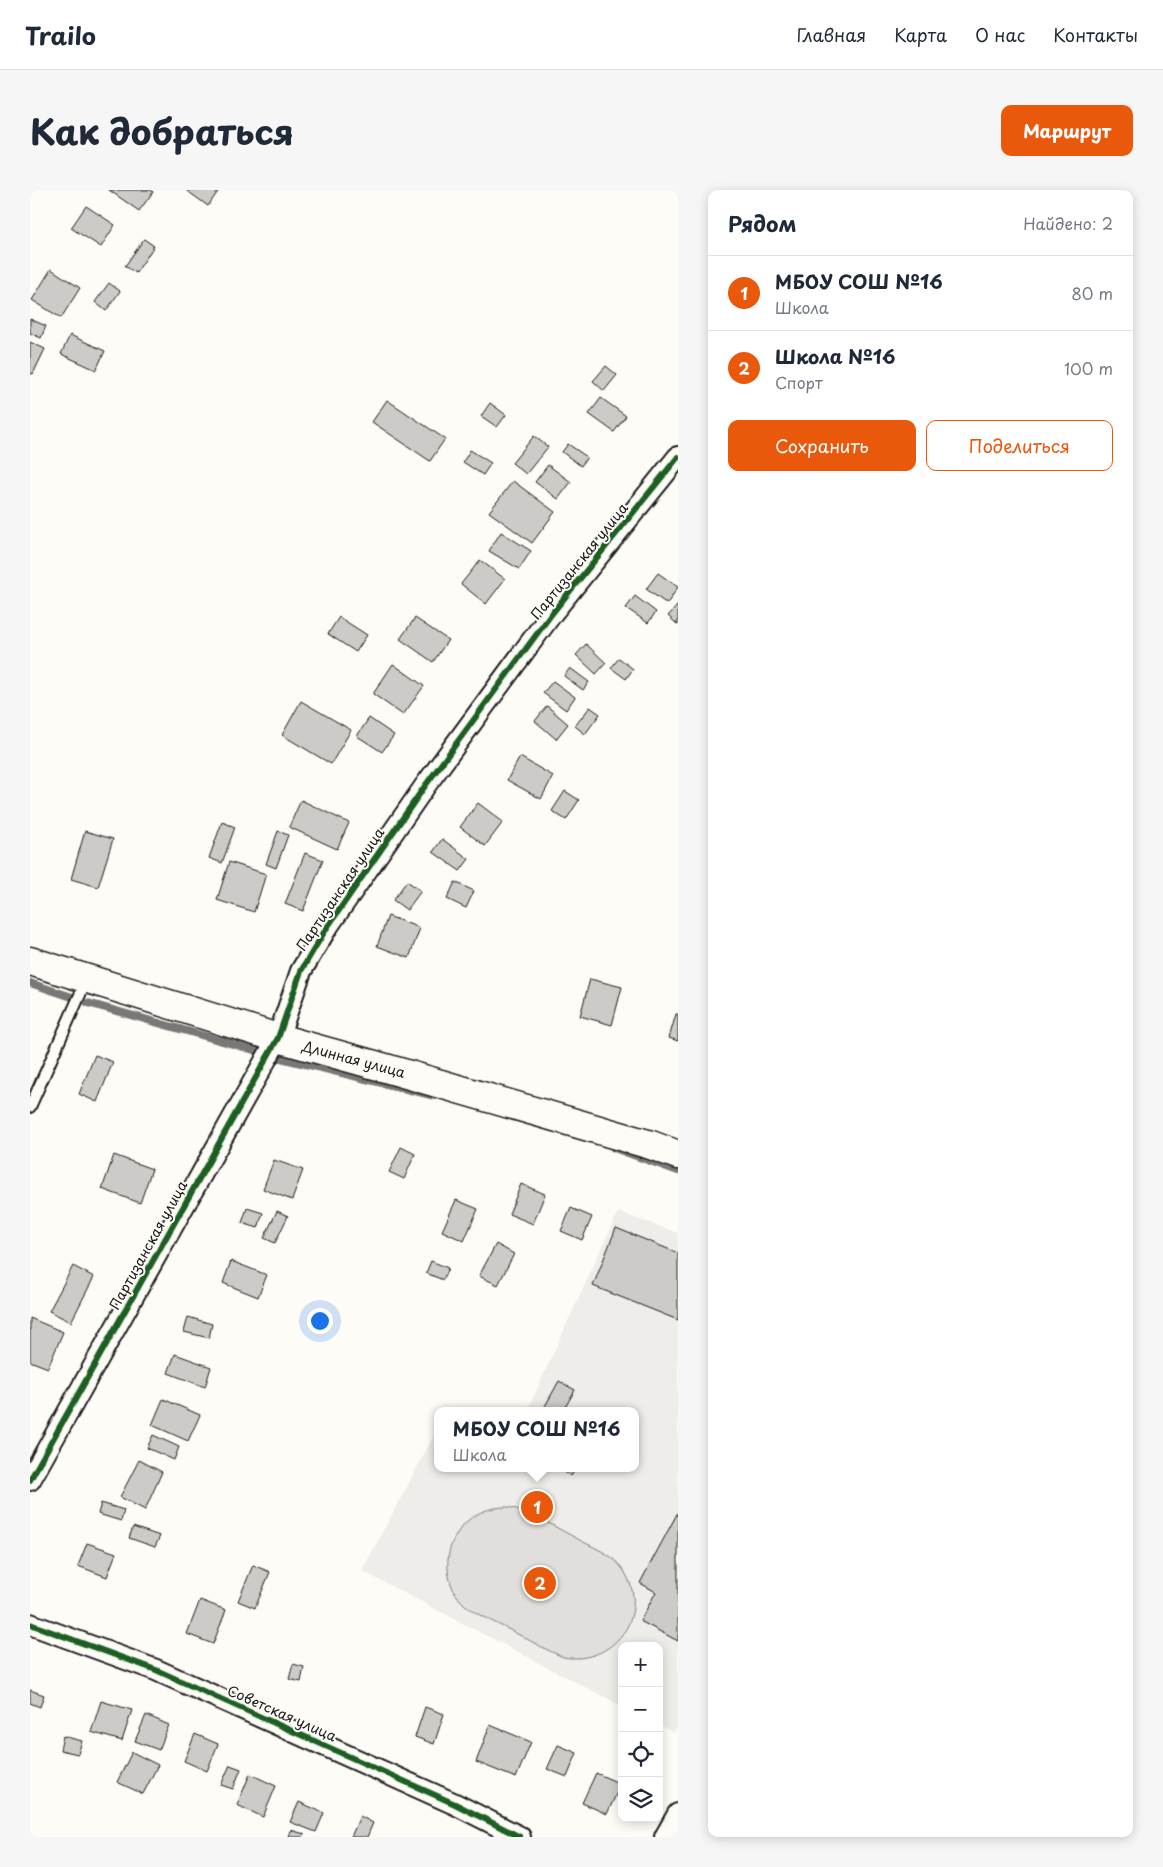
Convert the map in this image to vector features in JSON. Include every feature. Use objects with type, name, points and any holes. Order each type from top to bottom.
[{"type":"main road","name":"Длинная улица","points":[[30,961],[278,1038],[651,1145],[678,1155]]},
{"type":"street","name":"Партизанская улица","points":[[32,1473],[278,1038],[301,971],[326,929],[425,786],[552,612],[678,457]]},
{"type":"street","name":"Советская улица","points":[[30,1624],[156,1670],[455,1804],[520,1837]]},
{"type":"street","points":[[665,1837],[678,1814]]},
{"type":"lane","points":[[30,1107],[87,978]]},
{"type":"shaded area","points":[[618,1212],[678,1233],[678,1726],[674,1733],[663,1727],[663,1642],[618,1642],[618,1704],[362,1571],[434,1436],[434,1472],[639,1472],[639,1407],[529,1407]]},
{"type":"shaded area","points":[[508,1507],[533,1515],[598,1549],[611,1557],[621,1567],[631,1588],[633,1604],[630,1620],[623,1634],[612,1645],[598,1654],[581,1658],[563,1657],[481,1616],[458,1598],[453,1589],[448,1571],[449,1552],[456,1535],[472,1517],[492,1509]]},
{"type":"building","points":[[109,190],[151,190],[153,192],[139,211]]},
{"type":"building","points":[[186,190],[219,190],[208,206]]},
{"type":"building","points":[[86,206],[115,225],[101,247],[71,228]]},
{"type":"building","points":[[144,239],[154,246],[136,273],[125,266]]},
{"type":"building","points":[[51,269],[80,288],[61,318],[32,300]]},
{"type":"building","points":[[109,283],[120,291],[106,311],[95,302]]},
{"type":"building","points":[[30,319],[46,326],[41,338],[30,333]]},
{"type":"building","points":[[70,335],[105,351],[96,370],[61,354]]},
{"type":"building","points":[[30,342],[45,349],[33,374],[30,373]]},
{"type":"building","points":[[606,366],[617,375],[604,391],[593,381]]},
{"type":"building","points":[[601,398],[626,416],[614,432],[589,414]]},
{"type":"building","points":[[387,400],[445,439],[430,461],[372,422]]},
{"type":"building","points":[[490,403],[506,415],[497,427],[481,416]]},
{"type":"building","points":[[534,436],[548,447],[526,474],[512,463]]},
{"type":"building","points":[[568,444],[587,457],[581,466],[562,452]]},
{"type":"building","points":[[470,450],[491,463],[483,475],[463,462]]},
{"type":"building","points":[[548,465],[571,482],[558,499],[535,482]]},
{"type":"building","points":[[513,481],[555,512],[532,543],[489,512]]},
{"type":"building","points":[[501,532],[531,551],[519,569],[489,551]]},
{"type":"building","points":[[480,560],[505,579],[486,604],[461,584]]},
{"type":"building","points":[[658,573],[678,587],[667,604],[646,589]]},
{"type":"building","points":[[635,596],[656,612],[648,623],[626,608]]},
{"type":"building","points":[[678,605],[678,625],[668,616]]},
{"type":"building","points":[[339,617],[367,635],[356,652],[328,634]]},
{"type":"building","points":[[415,618],[448,640],[433,662],[400,639]]},
{"type":"building","points":[[586,644],[606,663],[596,674],[576,655]]},
{"type":"building","points":[[619,658],[633,669],[626,679],[611,668]]},
{"type":"building","points":[[393,664],[424,686],[403,715],[373,694]]},
{"type":"building","points":[[570,668],[589,682],[583,690],[564,676]]},
{"type":"building","points":[[553,681],[575,697],[566,710],[543,693]]},
{"type":"building","points":[[301,701],[351,730],[331,764],[282,735]]},
{"type":"building","points":[[547,706],[568,724],[556,739],[535,721]]},
{"type":"building","points":[[590,707],[600,714],[585,734],[575,726]]},
{"type":"building","points":[[369,718],[394,735],[382,752],[357,736]]},
{"type":"building","points":[[520,757],[553,776],[541,799],[507,780]]},
{"type":"building","points":[[565,791],[579,800],[566,820],[552,811]]},
{"type":"building","points":[[301,800],[349,823],[337,849],[289,827]]},
{"type":"building","points":[[478,803],[503,822],[485,846],[460,827]]},
{"type":"building","points":[[222,822],[235,827],[222,863],[209,858]]},
{"type":"building","points":[[85,831],[113,839],[98,887],[71,879]]},
{"type":"building","points":[[278,831],[288,835],[276,868],[266,864]]},
{"type":"building","points":[[442,839],[469,859],[460,871],[433,852]]},
{"type":"building","points":[[305,853],[323,860],[303,911],[285,904]]},
{"type":"building","points":[[229,862],[266,874],[254,912],[217,900]]},
{"type":"building","points":[[407,881],[421,891],[407,910],[393,900]]},
{"type":"building","points":[[455,882],[474,891],[466,908],[447,899]]},
{"type":"building","points":[[388,916],[420,928],[409,958],[377,946]]},
{"type":"building","points":[[590,979],[622,987],[612,1025],[580,1016]]},
{"type":"building","points":[[676,1014],[678,1014],[678,1041],[669,1038]]},
{"type":"building","points":[[95,1055],[113,1062],[97,1102],[79,1094]]},
{"type":"building","points":[[401,1147],[415,1154],[404,1179],[389,1172]]},
{"type":"building","points":[[114,1155],[152,1169],[140,1203],[102,1189]]},
{"type":"building","points":[[274,1160],[303,1170],[292,1200],[263,1189]]},
{"type":"building","points":[[521,1184],[545,1194],[533,1224],[509,1214]]},
{"type":"building","points":[[456,1200],[478,1209],[464,1241],[442,1231]]},
{"type":"building","points":[[247,1208],[263,1213],[258,1228],[242,1223]]},
{"type":"building","points":[[571,1208],[592,1217],[582,1240],[561,1231]]},
{"type":"building","points":[[277,1211],[288,1216],[275,1243],[264,1238]]},
{"type":"building","points":[[616,1228],[678,1253],[678,1320],[593,1286]]},
{"type":"building","points":[[496,1244],[514,1254],[498,1285],[479,1276]]},
{"type":"building","points":[[231,1261],[267,1275],[258,1297],[223,1283]]},
{"type":"building","points":[[431,1261],[448,1268],[443,1280],[426,1273]]},
{"type":"building","points":[[73,1266],[94,1277],[71,1322],[49,1311]]},
{"type":"building","points":[[188,1317],[212,1324],[209,1338],[184,1332]]},
{"type":"building","points":[[30,1318],[63,1332],[48,1368],[30,1361]]},
{"type":"building","points":[[175,1354],[211,1367],[205,1387],[168,1373]]},
{"type":"building","points":[[559,1381],[575,1390],[565,1407],[545,1407]]},
{"type":"building","points":[[163,1399],[200,1415],[188,1441],[152,1425]]},
{"type":"building","points":[[153,1435],[179,1447],[174,1460],[147,1448]]},
{"type":"building","points":[[139,1460],[162,1472],[145,1510],[120,1497]]},
{"type":"building","points":[[564,1472],[574,1472],[571,1476]]},
{"type":"building","points":[[101,1503],[124,1510],[121,1521],[98,1514]]},
{"type":"building","points":[[678,1512],[678,1641],[640,1621],[656,1592],[640,1583]]},
{"type":"building","points":[[133,1527],[160,1536],[155,1547],[129,1538]]},
{"type":"building","points":[[87,1543],[116,1553],[107,1577],[78,1566]]},
{"type":"building","points":[[253,1565],[270,1572],[255,1608],[238,1601]]},
{"type":"building","points":[[200,1600],[226,1610],[213,1644],[187,1634]]},
{"type":"building","points":[[293,1664],[304,1667],[301,1682],[289,1679]]},
{"type":"building","points":[[30,1690],[44,1695],[40,1707],[30,1703]]},
{"type":"building","points":[[101,1701],[132,1710],[122,1741],[91,1732]]},
{"type":"building","points":[[425,1707],[444,1714],[434,1744],[415,1737]]},
{"type":"building","points":[[146,1715],[169,1725],[159,1750],[135,1741]]},
{"type":"building","points":[[490,1725],[531,1742],[516,1778],[476,1762]]},
{"type":"building","points":[[195,1734],[218,1744],[207,1771],[184,1761]]},
{"type":"building","points":[[63,1736],[82,1741],[78,1754],[60,1750]]},
{"type":"building","points":[[558,1745],[577,1753],[567,1777],[547,1769]]},
{"type":"building","points":[[132,1752],[158,1765],[143,1794],[117,1782]]},
{"type":"building","points":[[230,1765],[241,1769],[233,1789],[221,1785]]},
{"type":"building","points":[[596,1773],[618,1783],[618,1790],[607,1814],[582,1803]]},
{"type":"building","points":[[250,1774],[276,1786],[263,1817],[237,1805]]},
{"type":"building","points":[[299,1802],[324,1813],[316,1832],[290,1822]]},
{"type":"building","points":[[360,1816],[373,1823],[367,1837],[351,1837]]},
{"type":"building","points":[[291,1830],[304,1834],[303,1837],[289,1837]]},
{"type":"waterway","points":[[30,983],[72,997]]},
{"type":"waterway","points":[[88,1003],[261,1052]]},
{"type":"waterway","points":[[281,1058],[435,1096]]},
{"type":"waterway","points":[[614,1148],[678,1171]]},
{"type":"cycle path","points":[[30,1480],[278,1038],[301,971],[326,929],[425,786],[553,612],[678,457]]},
{"type":"cycle path","points":[[30,1624],[156,1670],[455,1804],[520,1837]]},
{"type":"place","name":"МБОУ СОШ №16","points":[[537,1507]]},
{"type":"place","name":"Школа №16","points":[[540,1583]]}]
